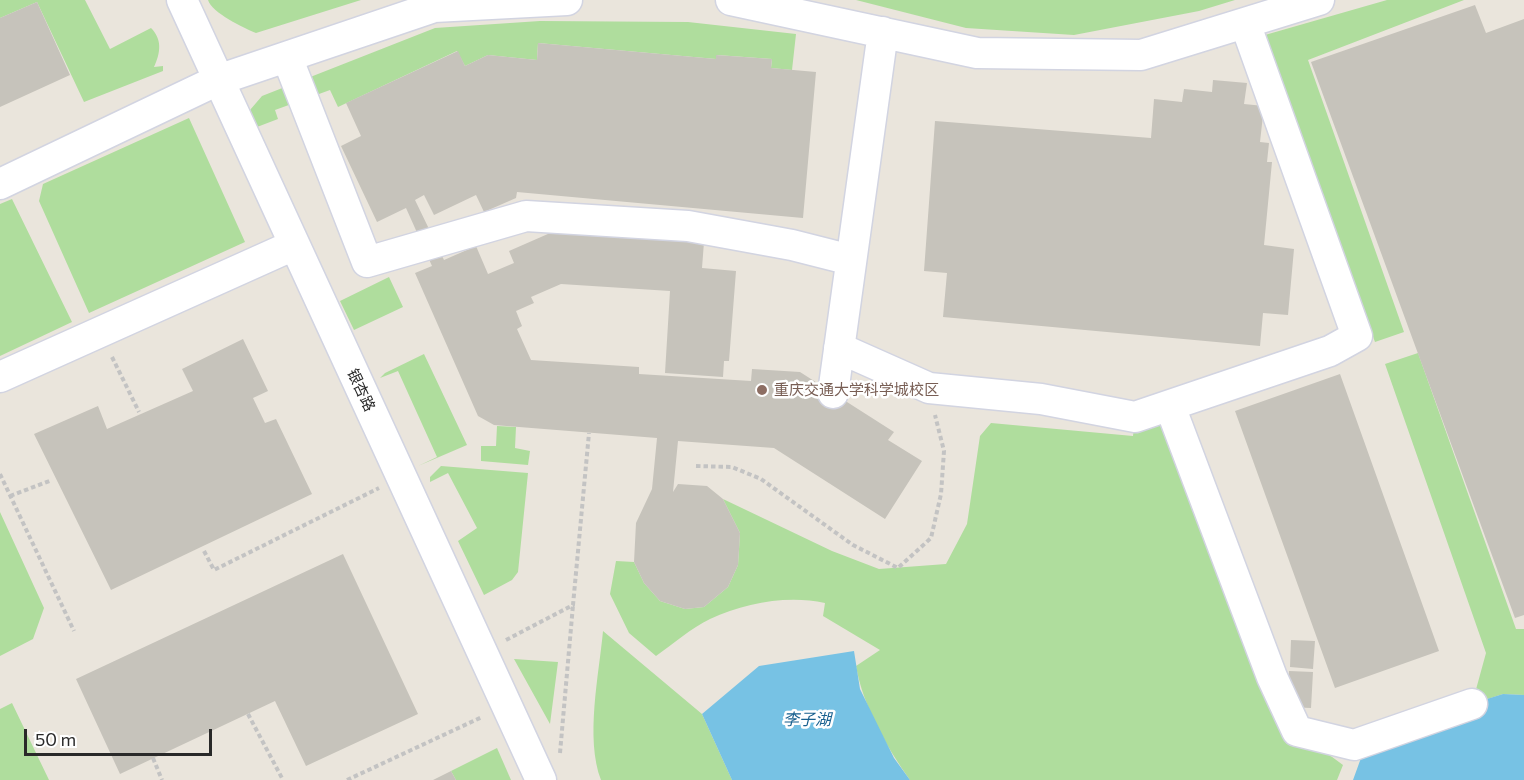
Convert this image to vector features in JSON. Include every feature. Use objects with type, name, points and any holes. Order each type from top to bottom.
[{"type":"street","name":"银杏路","points":[[182,0],[541,780]]},
{"type":"street","points":[[0,184],[218,80],[434,7],[567,0]]},
{"type":"street","points":[[731,0],[977,53],[1142,55],[1318,0]]},
{"type":"street","points":[[839,348],[928,388],[1041,399],[1135,417],[1330,351],[1357,336],[1245,23]]},
{"type":"street","points":[[833,393],[883,32]]},
{"type":"street","points":[[287,57],[367,262],[526,216],[688,226],[792,245],[851,260]]},
{"type":"street","points":[[0,377],[294,245]]},
{"type":"street","points":[[1170,406],[1272,677],[1297,731],[1353,745],[1472,704]]},
{"type":"path","points":[[100,332],[139,412]]},
{"type":"path","points":[[696,466],[732,467],[761,479],[853,545],[898,568],[931,538],[941,495],[944,451],[928,388]]},
{"type":"path","points":[[560,757],[589,433]]},
{"type":"path","points":[[0,474],[74,631]]},
{"type":"path","points":[[204,551],[214,570],[401,477]]},
{"type":"path","points":[[10,496],[52,480]]},
{"type":"path","points":[[483,653],[573,604]]},
{"type":"path","points":[[347,780],[507,705]]},
{"type":"path","points":[[248,714],[283,780]]},
{"type":"path","points":[[153,758],[162,780]]},
{"type":"green space","points":[[0,0],[85,0],[110,49],[151,28],[159,41],[158,56],[154,67],[163,66],[163,71],[84,102],[37,2],[0,18]]},
{"type":"green space","points":[[208,0],[361,0],[256,33],[222,15]]},
{"type":"green space","points":[[856,0],[1235,0],[1199,11],[1074,35],[966,28]]},
{"type":"green space","points":[[1387,0],[1464,0],[1308,60],[1404,332],[1375,342],[1265,35]]},
{"type":"green space","points":[[540,21],[688,22],[796,34],[792,70],[771,68],[772,59],[717,55],[716,59],[538,43],[537,60],[488,55],[465,66],[457,51],[338,107],[330,90],[275,110],[278,119],[257,127],[250,110],[262,96],[435,28]]},
{"type":"green space","points":[[189,118],[245,242],[89,313],[39,201],[43,184]]},
{"type":"green space","points":[[12,199],[72,322],[0,356],[0,204]]},
{"type":"green space","points":[[389,277],[403,307],[354,330],[340,301]]},
{"type":"green space","points":[[1418,353],[1516,629],[1524,629],[1524,695],[1503,694],[1472,704],[1486,653],[1385,364]]},
{"type":"green space","points":[[424,354],[467,445],[418,466],[437,457],[398,371],[380,378],[385,373]]},
{"type":"green space","points":[[1135,417],[1158,417],[1171,432],[1271,712],[1343,765],[1337,780],[910,780],[877,725],[859,681],[856,666],[880,650],[823,616],[825,603],[781,600],[723,613],[689,631],[656,656],[629,633],[610,594],[616,561],[634,562],[644,583],[660,601],[685,609],[704,607],[728,587],[738,565],[740,533],[723,499],[832,551],[879,569],[946,564],[967,524],[980,436],[991,423],[1133,436]]},
{"type":"green space","points":[[497,426],[516,427],[515,448],[530,451],[528,465],[481,461],[481,446],[496,446]]},
{"type":"green space","points":[[441,466],[528,473],[518,572],[512,580],[484,595],[458,541],[477,528],[448,473],[430,482],[430,477]]},
{"type":"green space","points":[[0,512],[44,608],[33,639],[0,656]]},
{"type":"green space","points":[[603,631],[702,714],[732,780],[601,780],[594,745],[594,706]]},
{"type":"green space","points":[[514,659],[558,662],[550,724]]},
{"type":"green space","points":[[12,703],[49,780],[0,780],[0,709]]},
{"type":"green space","points":[[497,748],[511,780],[456,780],[451,771]]},
{"type":"water","name":"李子湖","points":[[854,651],[860,689],[894,758],[910,780],[732,780],[702,714],[759,666]]},
{"type":"water","points":[[1503,694],[1524,695],[1524,780],[1353,780],[1361,758],[1439,714]]},
{"type":"building","points":[[37,2],[70,75],[0,107],[0,18]]},
{"type":"building","points":[[1475,5],[1486,33],[1524,19],[1524,615],[1515,618],[1311,62]]},
{"type":"building","points":[[538,43],[716,59],[716,55],[772,59],[771,68],[816,72],[803,218],[517,192],[516,198],[484,212],[476,195],[434,215],[424,195],[415,200],[444,260],[476,246],[488,274],[514,263],[509,251],[557,230],[704,242],[702,268],[736,271],[729,361],[724,361],[723,377],[665,373],[670,291],[561,284],[531,297],[534,303],[516,311],[522,326],[517,329],[531,360],[639,367],[639,374],[751,381],[752,369],[800,372],[894,432],[888,440],[922,461],[885,519],[774,448],[678,441],[673,492],[678,484],[707,486],[723,499],[740,533],[738,565],[728,587],[704,607],[685,609],[660,601],[644,583],[634,562],[636,523],[652,489],[657,438],[494,425],[478,416],[415,273],[432,266],[406,208],[377,222],[341,146],[361,136],[346,103],[458,51],[465,66],[488,55],[537,60]]},
{"type":"building","points":[[1213,80],[1247,83],[1244,104],[1264,106],[1260,142],[1269,143],[1267,162],[1272,162],[1264,245],[1294,249],[1288,315],[1263,313],[1260,346],[943,317],[947,273],[924,271],[935,121],[1151,138],[1154,99],[1182,102],[1184,89],[1212,92]]},
{"type":"building","points":[[243,339],[268,391],[253,398],[265,423],[276,419],[312,494],[111,590],[34,434],[98,406],[107,429],[193,391],[182,369]]},
{"type":"building","points":[[1340,374],[1439,651],[1335,688],[1235,411]]},
{"type":"building","points":[[343,554],[418,714],[306,766],[275,701],[120,774],[76,679]]},
{"type":"building","points":[[1291,640],[1315,641],[1313,669],[1290,667]]},
{"type":"building","points":[[1289,671],[1313,672],[1311,708],[1287,707]]},
{"type":"building","points":[[451,771],[456,780],[433,780]]},
{"type":"place","name":"重庆交通大学科学城校区","points":[[762,390]]}]
